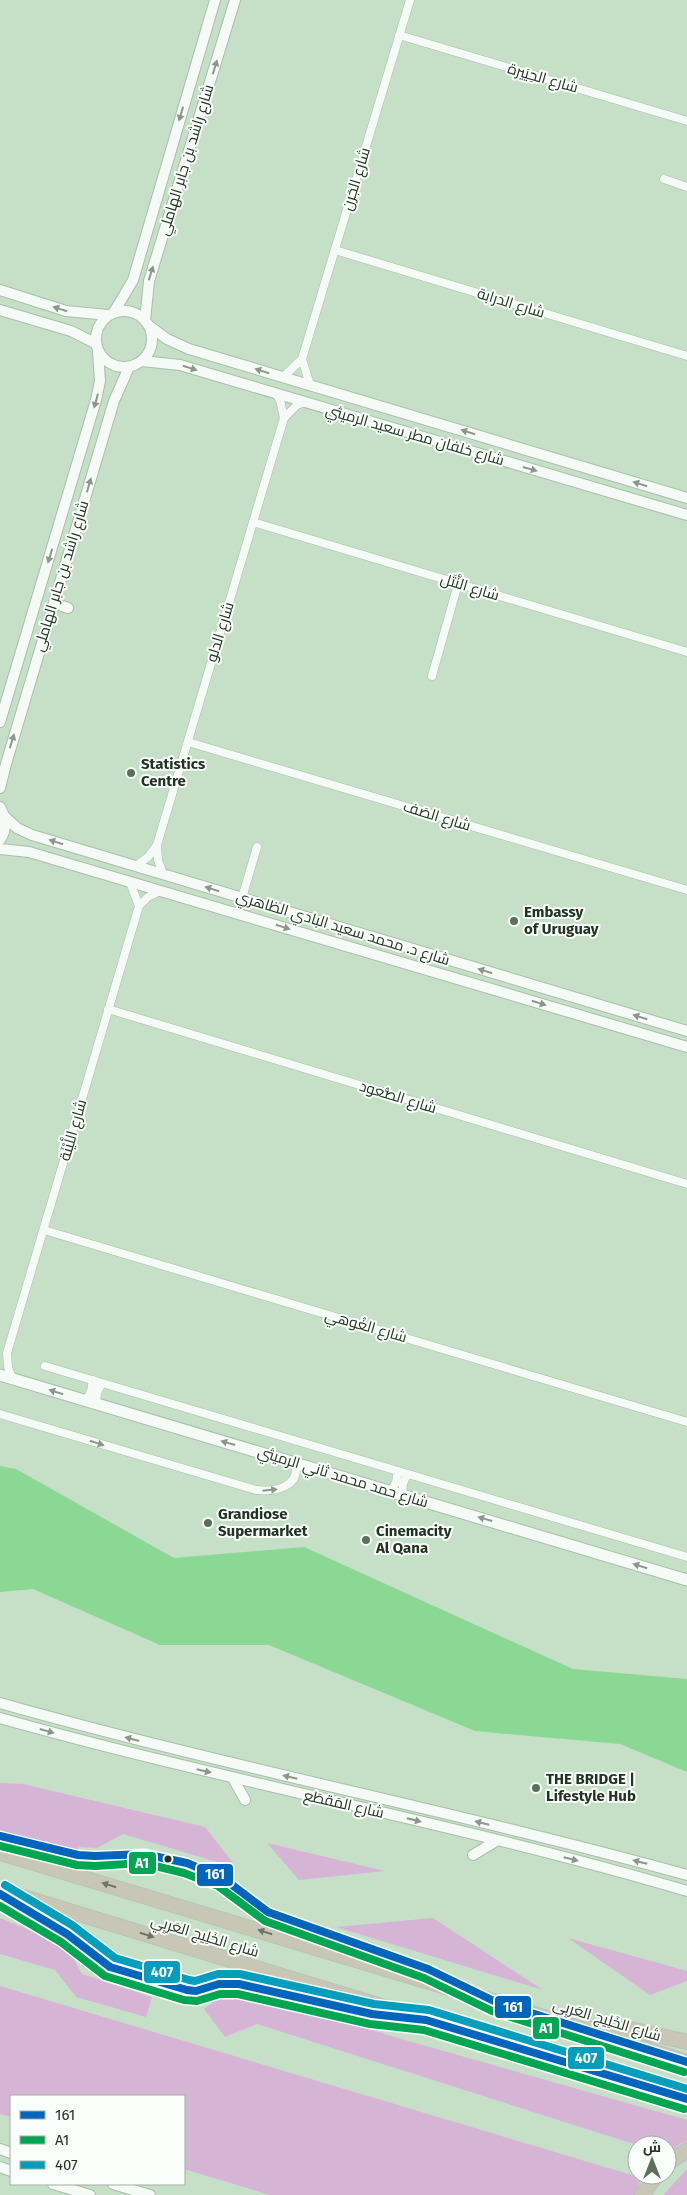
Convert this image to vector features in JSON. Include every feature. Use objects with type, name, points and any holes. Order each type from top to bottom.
[{"type":"highway","name":"شارع الخَلِيج العَربِي","points":[[0,1852],[496,2002],[687,2062]]},
{"type":"highway","name":"شارع الخَلِيج العَربِي","points":[[0,1890],[687,2099]]},
{"type":"highway","points":[[583,2030],[614,2027],[687,2042]]},
{"type":"main road","name":"شارع حمد محمد ثاني الرميثي","points":[[0,1375],[687,1580]]},
{"type":"street","name":"شارع راشد بن جابر الهاملي","points":[[111,314],[133,280],[215,0]]},
{"type":"street","name":"شارع راشد بن جابر الهاملي","points":[[147,323],[149,281],[235,0]]},
{"type":"street","name":"شارع الجَرن","points":[[283,377],[302,359],[410,0]]},
{"type":"street","name":"شارع الحِيَيرة","points":[[399,35],[687,121]]},
{"type":"street","points":[[664,179],[687,187]]},
{"type":"street","name":"شارع الدرابة","points":[[335,250],[687,356]]},
{"type":"street","points":[[0,290],[66,311],[111,314],[131,312],[147,323],[152,333],[151,348],[142,361],[129,367],[111,365],[97,348],[71,331],[0,310]]},
{"type":"street","points":[[97,348],[98,328],[111,314]]},
{"type":"street","name":"شارع خلفان مطر سعيد الرميثي","points":[[147,323],[167,340],[183,347],[687,498]]},
{"type":"street","name":"شارع راشد بن جابر الهاملي","points":[[0,722],[99,391],[101,372],[97,348]]},
{"type":"street","points":[[302,359],[310,385]]},
{"type":"street","name":"شارع خلفان مطر سعيد الرميثي","points":[[142,361],[180,365],[687,515]]},
{"type":"street","name":"شارع راشد بن جابر الهاملي","points":[[0,788],[2,774],[114,401],[129,367]]},
{"type":"street","points":[[276,394],[280,400],[284,418]]},
{"type":"street","points":[[284,418],[297,405],[305,402]]},
{"type":"street","points":[[386,426],[390,409]]},
{"type":"street","name":"شارع الدلو","points":[[163,874],[158,860],[157,846],[284,418]]},
{"type":"street","name":"شارع النَّتَل","points":[[253,522],[687,652]]},
{"type":"street","points":[[432,676],[458,584]]},
{"type":"street","points":[[54,603],[68,608]]},
{"type":"street","name":"شارع الصَف","points":[[188,742],[687,890]]},
{"type":"street","points":[[0,840],[5,827],[2,812]]},
{"type":"street","name":"شارع د. محمد سعيد البادي الظاهري","points":[[2,812],[17,828],[32,835],[687,1031]]},
{"type":"street","name":"شارع الدلو","points":[[136,866],[148,857],[157,846]]},
{"type":"street","points":[[242,898],[257,848]]},
{"type":"street","name":"شارع د. محمد سعيد البادي الظاهري","points":[[0,849],[29,852],[687,1048]]},
{"type":"street","points":[[130,882],[139,906],[148,897],[160,891]]},
{"type":"street","points":[[263,921],[268,905]]},
{"type":"street","name":"شارع اللَّيْنَة","points":[[12,1378],[8,1367],[7,1354],[139,906]]},
{"type":"street","name":"شارع الصُّعود","points":[[108,1009],[687,1184]]},
{"type":"street","name":"شارع الغُوهي","points":[[44,1230],[687,1422]]},
{"type":"street","name":"شارع اللَّيْنَة","points":[[0,1361],[7,1354]]},
{"type":"street","points":[[45,1366],[687,1557]]},
{"type":"street","points":[[91,1402],[93,1380]]},
{"type":"street","points":[[91,1402],[102,1382]]},
{"type":"street","points":[[0,1414],[256,1490],[270,1491],[287,1486],[296,1475],[295,1463]]},
{"type":"street","points":[[396,1494],[398,1471]]},
{"type":"street","points":[[396,1494],[407,1474]]},
{"type":"street","name":"شارع المَقطَع","points":[[0,1703],[230,1763],[687,1875]]},
{"type":"street","name":"شارع المَقطَع","points":[[0,1718],[111,1748],[602,1867],[687,1891]]},
{"type":"street","points":[[230,1763],[230,1777],[245,1800]]},
{"type":"street","points":[[473,1855],[496,1841]]},
{"type":"street","points":[[56,2185],[90,2195]]},
{"type":"street","points":[[116,2185],[150,2195]]},
{"type":"shaded area","points":[[0,1466],[16,1469],[174,1558],[304,1547],[573,1669],[687,1679],[687,1772],[620,1744],[475,1731],[269,1645],[160,1645],[33,1589],[0,1592]]},
{"type":"shaded area","points":[[0,1783],[23,1784],[205,1827],[237,1868],[123,1834],[97,1848],[79,1847],[77,1852],[0,1830]]},
{"type":"shaded area","points":[[267,1843],[385,1871],[299,1880]]},
{"type":"shaded area","points":[[0,1918],[56,1940],[72,1956],[82,1974],[152,1997],[146,2017],[76,1997],[55,1970],[0,1954]]},
{"type":"shaded area","points":[[433,1918],[543,1990],[336,1927]]},
{"type":"shaded area","points":[[568,1938],[687,1971],[687,1981],[650,1995]]},
{"type":"shaded area","points":[[0,1986],[627,2174],[627,2185],[639,2185],[635,2195],[270,2195],[185,2169],[185,2095],[10,2095],[10,2117],[0,2114]]},
{"type":"shaded area","points":[[233,1992],[252,1993],[398,2038],[687,2120],[687,2141],[677,2147],[677,2135],[627,2135],[627,2142],[257,2024],[225,2037],[204,2009],[220,1997]]},
{"type":"shaded area","points":[[687,2169],[687,2195],[664,2195],[672,2185],[677,2185],[677,2180]]},
{"type":"transit line","name":"161","points":[[0,1836],[78,1855],[144,1854],[187,1863],[223,1878],[268,1912],[428,1969],[496,2002],[687,2062]]},
{"type":"transit line","name":"A1","points":[[0,1846],[77,1865],[95,1866],[143,1863],[184,1873],[218,1886],[265,1921],[424,1978],[492,2011],[684,2072]]},
{"type":"transit line","name":"407","points":[[5,1885],[72,1925],[115,1958],[195,1981],[218,1974],[240,1974],[374,2004],[429,2010],[687,2089]]},
{"type":"transit line","name":"161","points":[[0,1894],[67,1934],[110,1967],[187,1990],[196,1991],[219,1984],[239,1984],[372,2014],[426,2020],[687,2099]]},
{"type":"transit line","name":"A1","points":[[0,1906],[61,1942],[105,1976],[184,2000],[197,2001],[220,1994],[238,1994],[370,2024],[424,2030],[684,2109]]},
{"type":"place","name":"Statistics Centre","points":[[131,773]]},
{"type":"place","name":"Embassy of Uruguay","points":[[514,921]]},
{"type":"place","name":"Grandiose Supermarket","points":[[208,1523]]},
{"type":"place","name":"Cinemacity Al Qana","points":[[366,1540]]},
{"type":"place","name":"THE BRIDGE | Lifestyle Hub","points":[[536,1788]]}]
